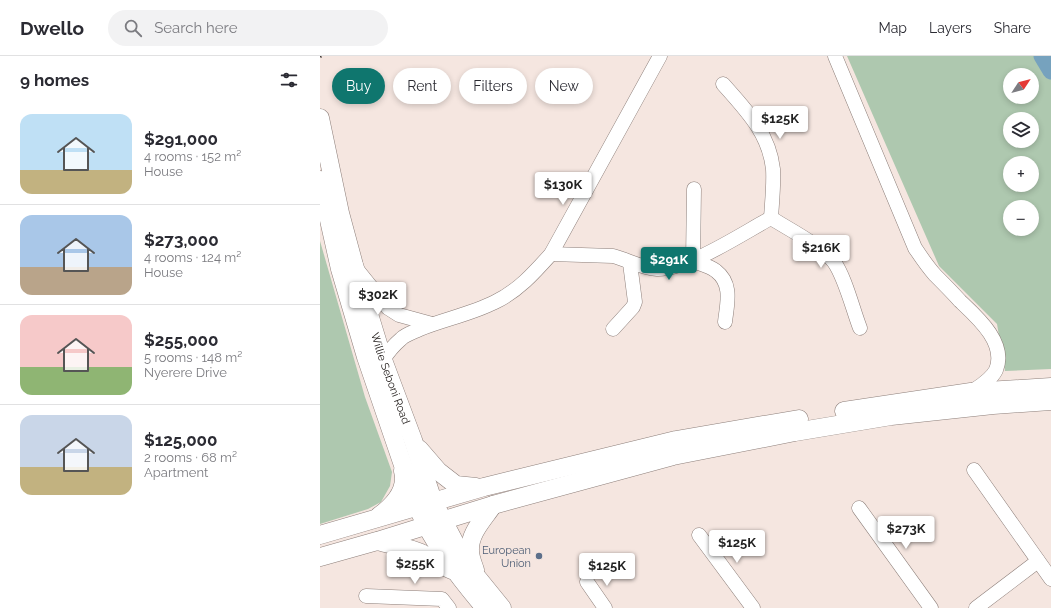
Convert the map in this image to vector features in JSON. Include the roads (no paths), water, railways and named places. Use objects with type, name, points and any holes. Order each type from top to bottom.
[{"type":"main road","name":"Willie Seboni Road","points":[[320,118],[340,214],[354,265],[383,360],[405,444],[425,504],[434,523]]},
{"type":"main road","name":"Willie Seboni Road","points":[[320,180],[340,270],[366,357],[405,444]]},
{"type":"main road","points":[[320,535],[484,487],[676,440],[888,404],[971,392],[1051,387]]},
{"type":"main road","points":[[320,557],[493,505],[673,456],[795,432],[891,416],[993,405],[1051,401]]},
{"type":"main road","points":[[405,444],[456,485],[484,487]]},
{"type":"main road","points":[[376,518],[391,506],[404,486],[405,444]]},
{"type":"main road","points":[[476,576],[470,552],[470,543],[478,526],[493,505]]},
{"type":"main road","points":[[434,523],[454,571],[485,608]]},
{"type":"main road","points":[[434,523],[458,550],[476,576],[502,608]]},
{"type":"main road","points":[[377,541],[419,552],[442,566],[454,571]]},
{"type":"street","points":[[383,360],[402,338],[432,324],[472,312],[496,302],[518,289],[534,273],[551,254],[660,56]]},
{"type":"street","points":[[835,56],[915,248],[933,273],[981,320],[992,337],[997,352],[998,362],[996,370],[992,376],[971,392]]},
{"type":"street","points":[[724,84],[752,116],[768,145],[773,169],[771,218]]},
{"type":"street","points":[[693,261],[694,189]]},
{"type":"street","points":[[551,254],[613,256],[658,269],[668,268],[693,261],[771,218]]},
{"type":"street","points":[[771,218],[815,245],[834,262],[841,275],[860,328]]},
{"type":"street","points":[[693,261],[716,271],[723,279],[729,292],[725,322]]},
{"type":"street","points":[[613,329],[633,307],[635,302],[630,262]]},
{"type":"street","points":[[354,265],[388,308],[399,315],[432,324]]},
{"type":"street","points":[[974,470],[1051,579]]},
{"type":"street","points":[[859,508],[931,608]]},
{"type":"street","points":[[699,535],[753,608]]},
{"type":"street","points":[[976,608],[1038,561]]},
{"type":"street","points":[[587,582],[605,608]]},
{"type":"street","points":[[366,596],[442,599],[448,608]]},
{"type":"waterway","points":[[1042,56],[1051,71]]},
{"type":"place","name":"European Union","points":[[539,556]]}]
